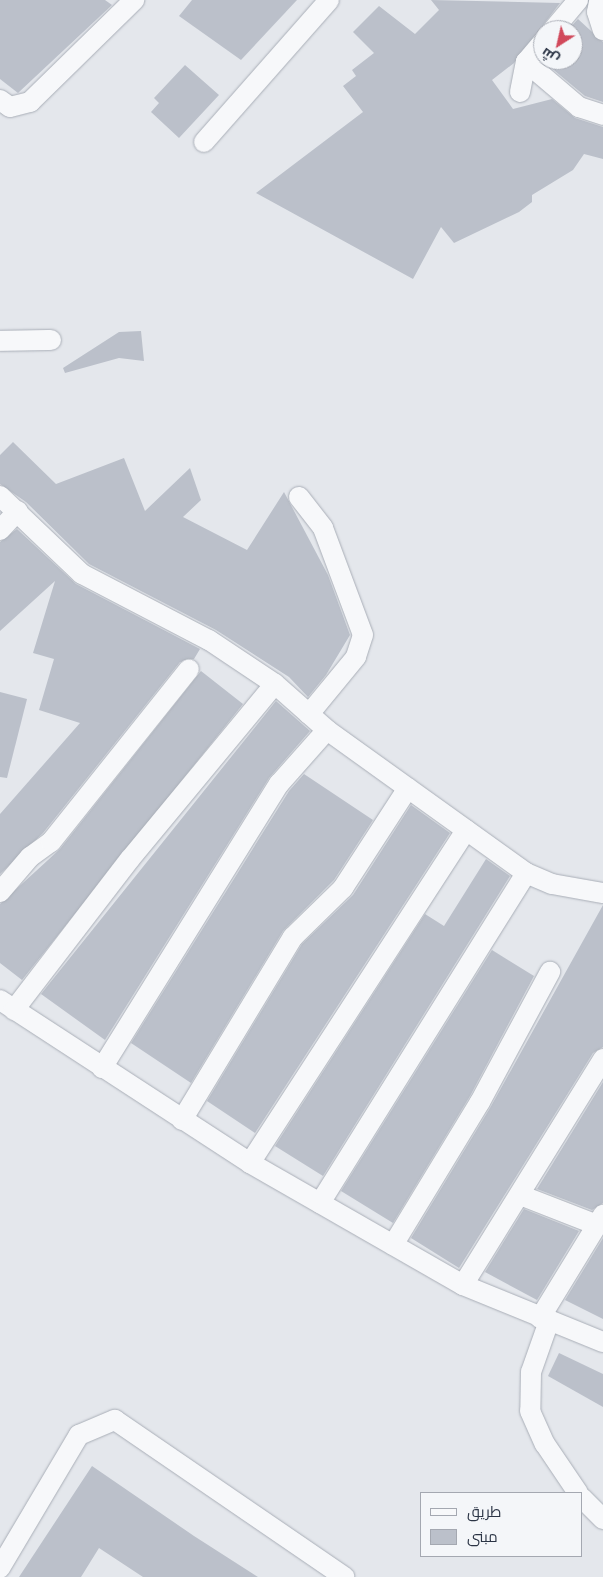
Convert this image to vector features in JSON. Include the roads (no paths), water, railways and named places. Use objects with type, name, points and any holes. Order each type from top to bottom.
[{"type":"street","points":[[0,100],[10,107],[30,102],[134,0]]},
{"type":"street","points":[[204,142],[329,0]]},
{"type":"street","points":[[561,20],[578,0]]},
{"type":"street","points":[[600,2],[597,12],[603,30]]},
{"type":"street","points":[[520,92],[526,62],[533,54]]},
{"type":"street","points":[[526,62],[579,107],[603,115]]},
{"type":"street","points":[[0,341],[51,340]]},
{"type":"street","points":[[0,496],[18,511],[44,541],[82,574],[209,640],[275,684],[327,730],[526,873],[552,884],[603,893]]},
{"type":"street","points":[[299,497],[323,528],[363,635],[356,657],[309,714]]},
{"type":"street","points":[[0,530],[18,511]]},
{"type":"street","points":[[0,892],[30,857],[50,842],[189,669]]},
{"type":"street","points":[[275,684],[7,1005],[250,1164],[463,1285],[544,1320],[603,1342]]},
{"type":"street","points":[[102,1068],[279,784],[327,730]]},
{"type":"street","points":[[182,1120],[293,937],[343,888],[408,788]]},
{"type":"street","points":[[250,1164],[466,830]]},
{"type":"street","points":[[320,1203],[526,873]]},
{"type":"street","points":[[393,1245],[480,1102],[550,972]]},
{"type":"street","points":[[463,1285],[520,1196],[603,1059]]},
{"type":"street","points":[[520,1196],[600,1220],[544,1320],[531,1372],[530,1411],[545,1444],[577,1492]]},
{"type":"street","points":[[0,1568],[79,1435],[115,1420],[344,1577]]},
{"type":"street","points":[[583,1499],[603,1519]]}]
